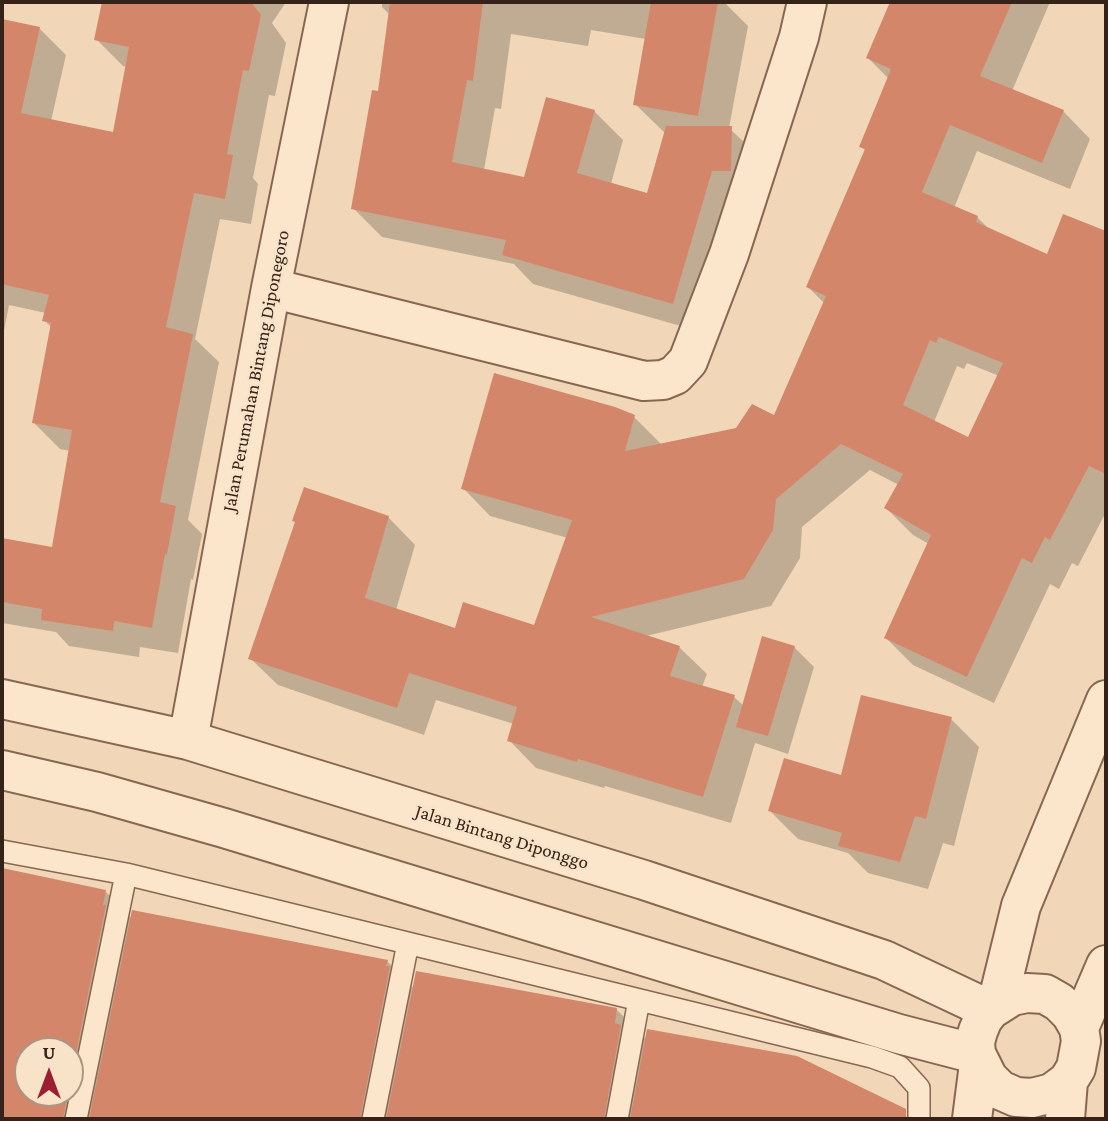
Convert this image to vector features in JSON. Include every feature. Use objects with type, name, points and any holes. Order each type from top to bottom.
[{"type":"street","name":"Jalan Perumahan Bintang Diponegoro","points":[[188,740],[271,288],[329,2]]},
{"type":"street","points":[[271,288],[644,381],[663,380],[675,375],[688,361],[729,254],[799,37],[807,2]]},
{"type":"street","name":"Jalan Bintang Diponggo","points":[[2,699],[188,740],[644,880],[884,960],[993,1007]]},
{"type":"street","points":[[993,1007],[1021,906],[1106,700]]},
{"type":"street","points":[[2,770],[97,792],[224,828],[977,1059],[988,1078],[1000,1090],[1016,1097],[1032,1098],[1052,1093],[1068,1081],[1076,1068],[1079,1054],[1079,1028],[1106,965]]},
{"type":"street","points":[[972,1119],[977,1059],[975,1042],[982,1019],[993,1007],[1012,996],[1027,993],[1045,995],[1059,1002],[1071,1014],[1079,1028]]},
{"type":"street","points":[[1065,1119],[1068,1081]]},
{"type":"lane","points":[[2,851],[126,874],[872,1057],[900,1067],[919,1088],[919,1119]]},
{"type":"lane","points":[[75,1119],[126,874]]},
{"type":"lane","points":[[373,1119],[408,943]]},
{"type":"lane","points":[[617,1119],[639,999]]},
{"type":"building","points":[[102,2],[251,2],[261,15],[249,71],[243,70],[227,154],[233,155],[225,199],[194,193],[166,327],[193,334],[160,502],[176,506],[152,628],[114,621],[113,631],[41,620],[42,609],[2,602],[2,538],[52,547],[72,430],[32,423],[51,323],[42,321],[49,295],[2,284],[2,19],[40,27],[21,113],[113,132],[129,47],[94,40]]},
{"type":"building","points":[[390,2],[483,2],[473,81],[467,80],[452,162],[524,177],[546,97],[595,110],[577,173],[647,193],[666,126],[732,126],[731,171],[712,171],[673,304],[502,255],[506,240],[351,209],[372,90],[378,91]]},
{"type":"building","points":[[651,2],[718,2],[698,116],[633,105]]},
{"type":"building","points":[[890,2],[1012,2],[980,76],[1064,110],[1042,163],[950,125],[922,192],[978,216],[976,222],[1047,254],[1063,214],[1106,231],[1106,474],[1089,466],[1050,540],[1045,537],[1032,563],[1022,558],[967,677],[884,638],[931,535],[884,508],[903,474],[841,444],[776,499],[773,530],[744,579],[591,617],[680,646],[670,676],[735,695],[703,797],[578,759],[577,762],[507,741],[517,707],[409,673],[397,708],[248,659],[295,522],[292,521],[304,487],[389,516],[365,598],[455,628],[463,602],[534,625],[572,520],[461,489],[494,373],[635,415],[625,451],[736,428],[752,404],[774,415],[826,296],[806,287],[865,149],[859,147],[891,69],[866,58]],"holes":[[[939,337],[1003,363],[968,437],[903,405],[930,340],[936,343]]]},
{"type":"building","points":[[762,636],[795,646],[768,736],[736,727]]},
{"type":"building","points":[[861,695],[952,717],[926,819],[915,816],[900,862],[838,846],[842,833],[768,811],[784,758],[841,775]]},
{"type":"building","points":[[2,868],[106,890],[103,905],[106,905],[79,1037],[14,1037],[14,1107],[65,1107],[63,1119],[2,1119]]},
{"type":"building","points":[[132,910],[388,960],[386,966],[390,966],[360,1119],[89,1119]]},
{"type":"building","points":[[416,971],[617,1008],[615,1023],[621,1025],[604,1119],[386,1119]]},
{"type":"building","points":[[647,1029],[797,1056],[906,1109],[906,1119],[630,1119]]}]
